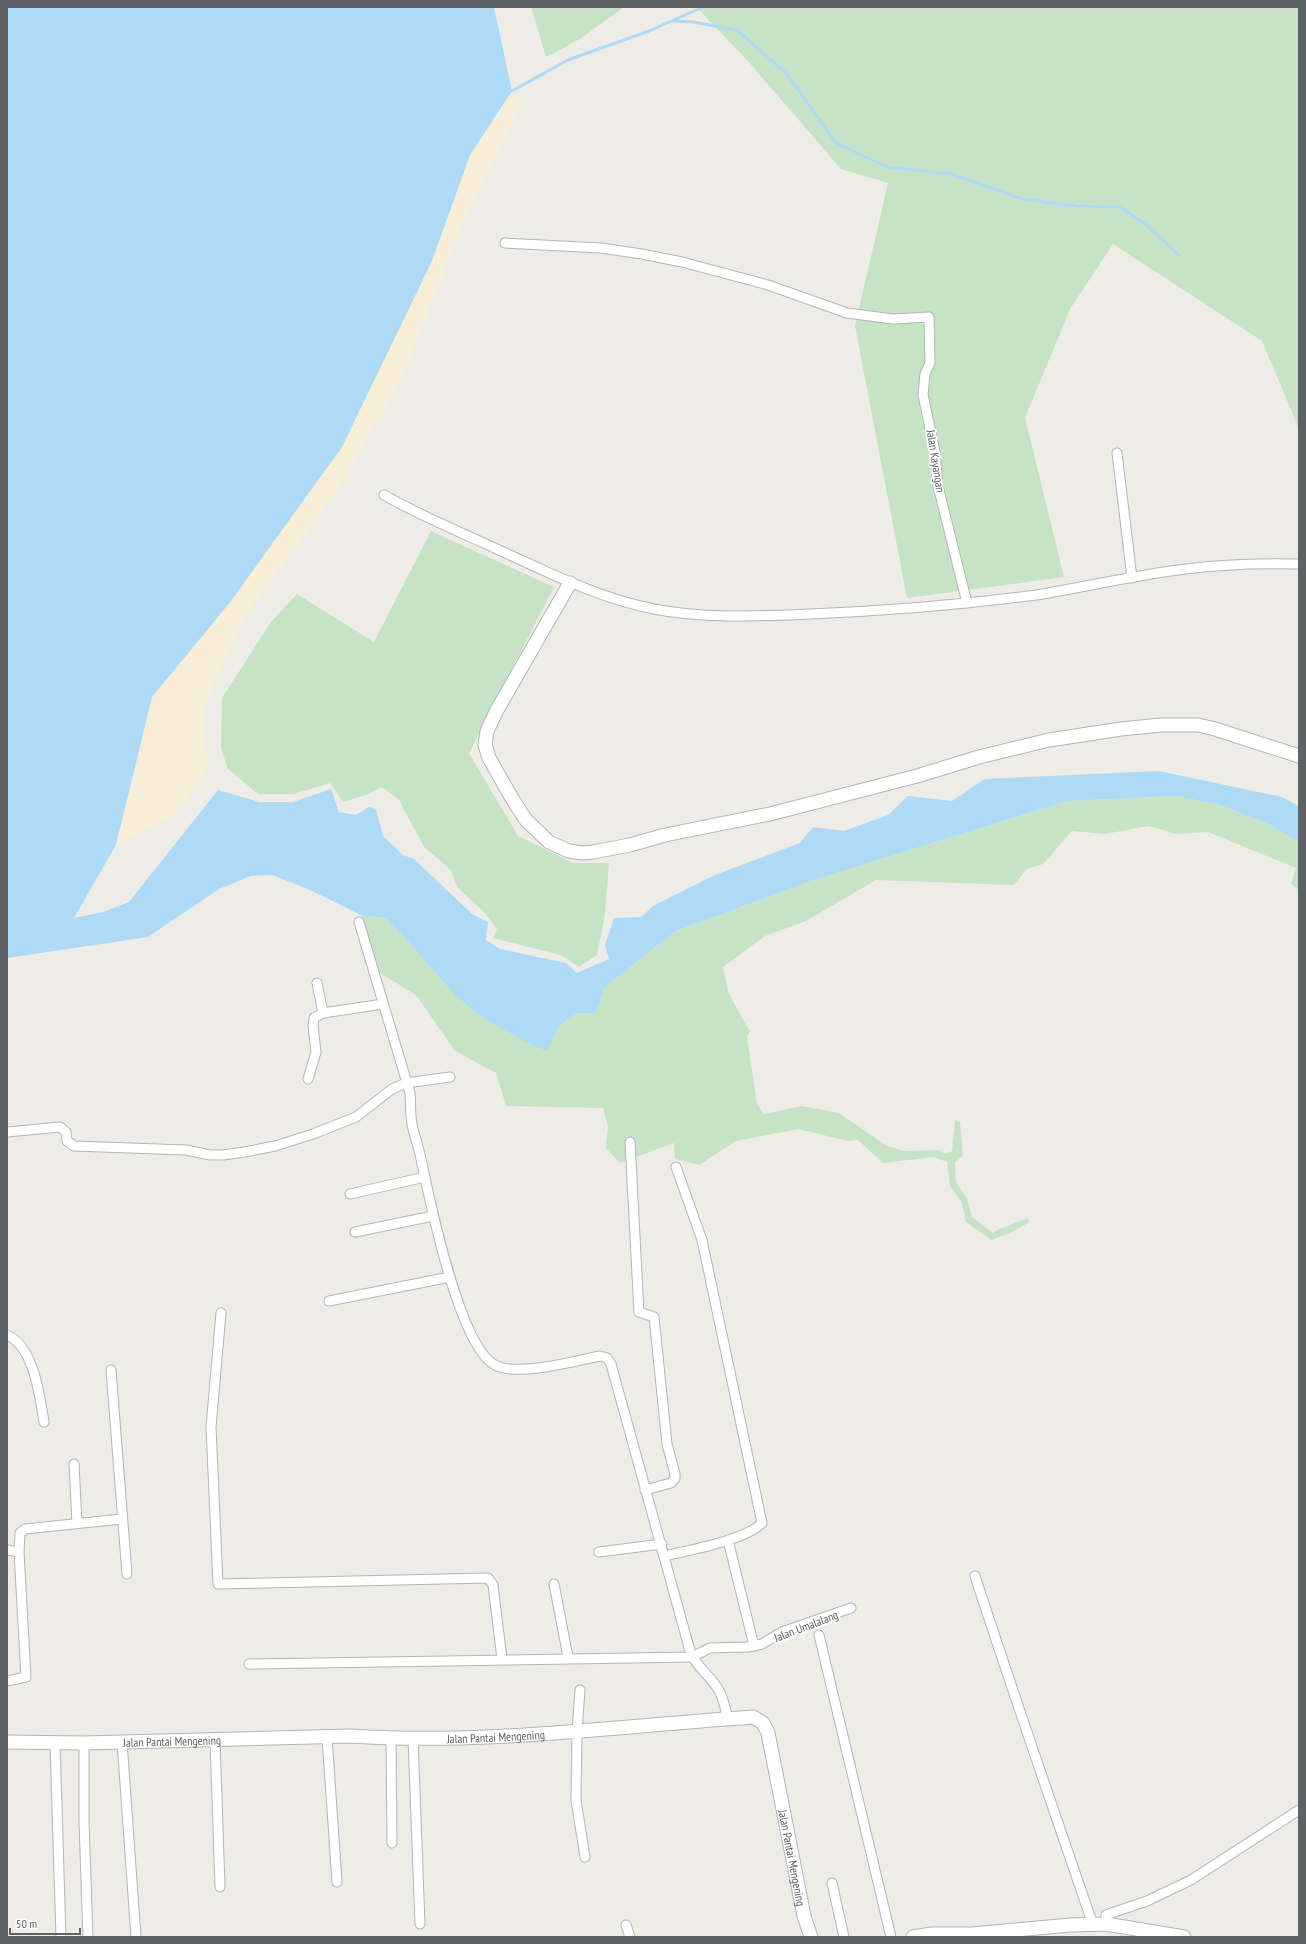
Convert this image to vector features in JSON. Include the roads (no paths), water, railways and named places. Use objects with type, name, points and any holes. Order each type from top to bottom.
[{"type":"street","name":"Jalan Kayangan","points":[[505,242],[601,248],[642,254],[682,262],[768,285],[847,313],[893,320],[929,317],[930,363],[925,374],[924,395],[934,452],[938,486],[968,603]]},
{"type":"street","points":[[1117,453],[1132,578]]},
{"type":"street","points":[[384,495],[428,519],[570,583],[616,600],[653,609],[703,615],[755,616],[836,613],[968,603],[1068,590],[1187,569],[1262,563],[1299,564]]},
{"type":"street","points":[[570,583],[497,710],[487,731],[485,745],[489,758],[526,820],[549,842],[569,851],[593,852],[630,846],[665,836],[770,814],[917,776],[979,757],[1049,740],[1121,729],[1161,725],[1198,725],[1299,756]]},
{"type":"street","points":[[359,922],[410,1098],[413,1128],[433,1216],[450,1277],[469,1332],[485,1358],[495,1365],[510,1370],[529,1369],[600,1356],[607,1358],[614,1372],[691,1654],[718,1689],[724,1700],[728,1719]]},
{"type":"street","points":[[316,983],[323,1013]]},
{"type":"street","points":[[308,1079],[316,1052],[312,1022],[316,1017],[323,1013],[383,1004]]},
{"type":"street","points":[[7,1132],[60,1127],[66,1132],[67,1141],[74,1146],[186,1150],[210,1155],[230,1155],[275,1146],[356,1117],[392,1089],[406,1083],[450,1077]]},
{"type":"street","points":[[630,1142],[639,1312],[654,1317],[667,1444],[675,1474],[675,1478],[671,1483],[645,1490]]},
{"type":"street","points":[[665,1556],[728,1540],[756,1529],[762,1523],[702,1240],[676,1168]]},
{"type":"street","points":[[350,1194],[425,1177]]},
{"type":"street","points":[[355,1232],[433,1216]]},
{"type":"street","points":[[328,1301],[450,1277]]},
{"type":"street","points":[[221,1313],[211,1427],[218,1584],[488,1578],[493,1585],[502,1659]]},
{"type":"street","points":[[7,1335],[19,1342],[32,1368],[38,1386],[44,1422]]},
{"type":"street","points":[[111,1370],[126,1574]]},
{"type":"street","points":[[74,1464],[76,1523]]},
{"type":"street","points":[[7,1681],[26,1677],[19,1536],[25,1530],[76,1523],[122,1519]]},
{"type":"street","points":[[728,1540],[754,1646]]},
{"type":"street","points":[[599,1552],[662,1544]]},
{"type":"street","points":[[7,1550],[19,1552]]},
{"type":"street","points":[[975,1576],[1021,1718],[1038,1762],[1093,1925]]},
{"type":"street","points":[[554,1584],[568,1657]]},
{"type":"street","name":"Jalan Umalalang","points":[[691,1654],[710,1648],[754,1646],[762,1644],[782,1632],[851,1608]]},
{"type":"street","points":[[820,1635],[891,1937]]},
{"type":"street","points":[[249,1664],[691,1654]]},
{"type":"street","points":[[580,1690],[577,1732],[576,1800],[585,1857]]},
{"type":"street","name":"Jalan Pantai Mengening","points":[[7,1742],[84,1743],[351,1736],[391,1739],[462,1738],[577,1732],[753,1717],[763,1723],[766,1727],[804,1916],[811,1937]]},
{"type":"street","points":[[327,1737],[337,1882]]},
{"type":"street","points":[[413,1738],[420,1924]]},
{"type":"street","points":[[391,1739],[392,1843]]},
{"type":"street","points":[[215,1740],[220,1887]]},
{"type":"street","points":[[122,1742],[136,1937]]},
{"type":"street","points":[[55,1743],[61,1937]]},
{"type":"street","points":[[84,1743],[84,1822],[88,1937]]},
{"type":"street","points":[[1106,1924],[1106,1915],[1147,1901],[1192,1880],[1299,1810]]},
{"type":"street","points":[[832,1883],[844,1937]]},
{"type":"street","points":[[913,1937],[932,1934],[973,1935],[1106,1924],[1144,1933],[1183,1937]]},
{"type":"street","points":[[626,1925],[630,1937]]},
{"type":"water","points":[[7,7],[494,7],[512,91],[470,155],[432,261],[342,447],[231,601],[152,697],[116,845],[74,918],[103,912],[129,902],[218,790],[259,802],[293,802],[331,789],[339,812],[356,815],[369,807],[376,809],[383,836],[403,855],[414,859],[472,914],[488,922],[486,940],[500,949],[566,963],[577,973],[609,959],[605,945],[614,918],[641,917],[653,906],[715,875],[800,843],[813,827],[844,831],[888,815],[908,796],[952,801],[985,779],[1159,771],[1282,797],[1299,806],[1299,842],[1268,824],[1220,805],[1176,796],[1067,801],[811,881],[676,931],[605,987],[596,1013],[576,1013],[558,1027],[547,1051],[530,1044],[483,1018],[455,995],[409,942],[385,918],[363,916],[308,889],[272,875],[251,876],[219,889],[148,937],[7,958]]},
{"type":"waterway","points":[[512,91],[568,60],[649,31],[703,7]]},
{"type":"waterway","points":[[672,21],[693,22],[737,30],[786,73],[836,143],[887,167],[952,174],[1022,199],[1077,206],[1120,207],[1145,224],[1179,255]]}]
